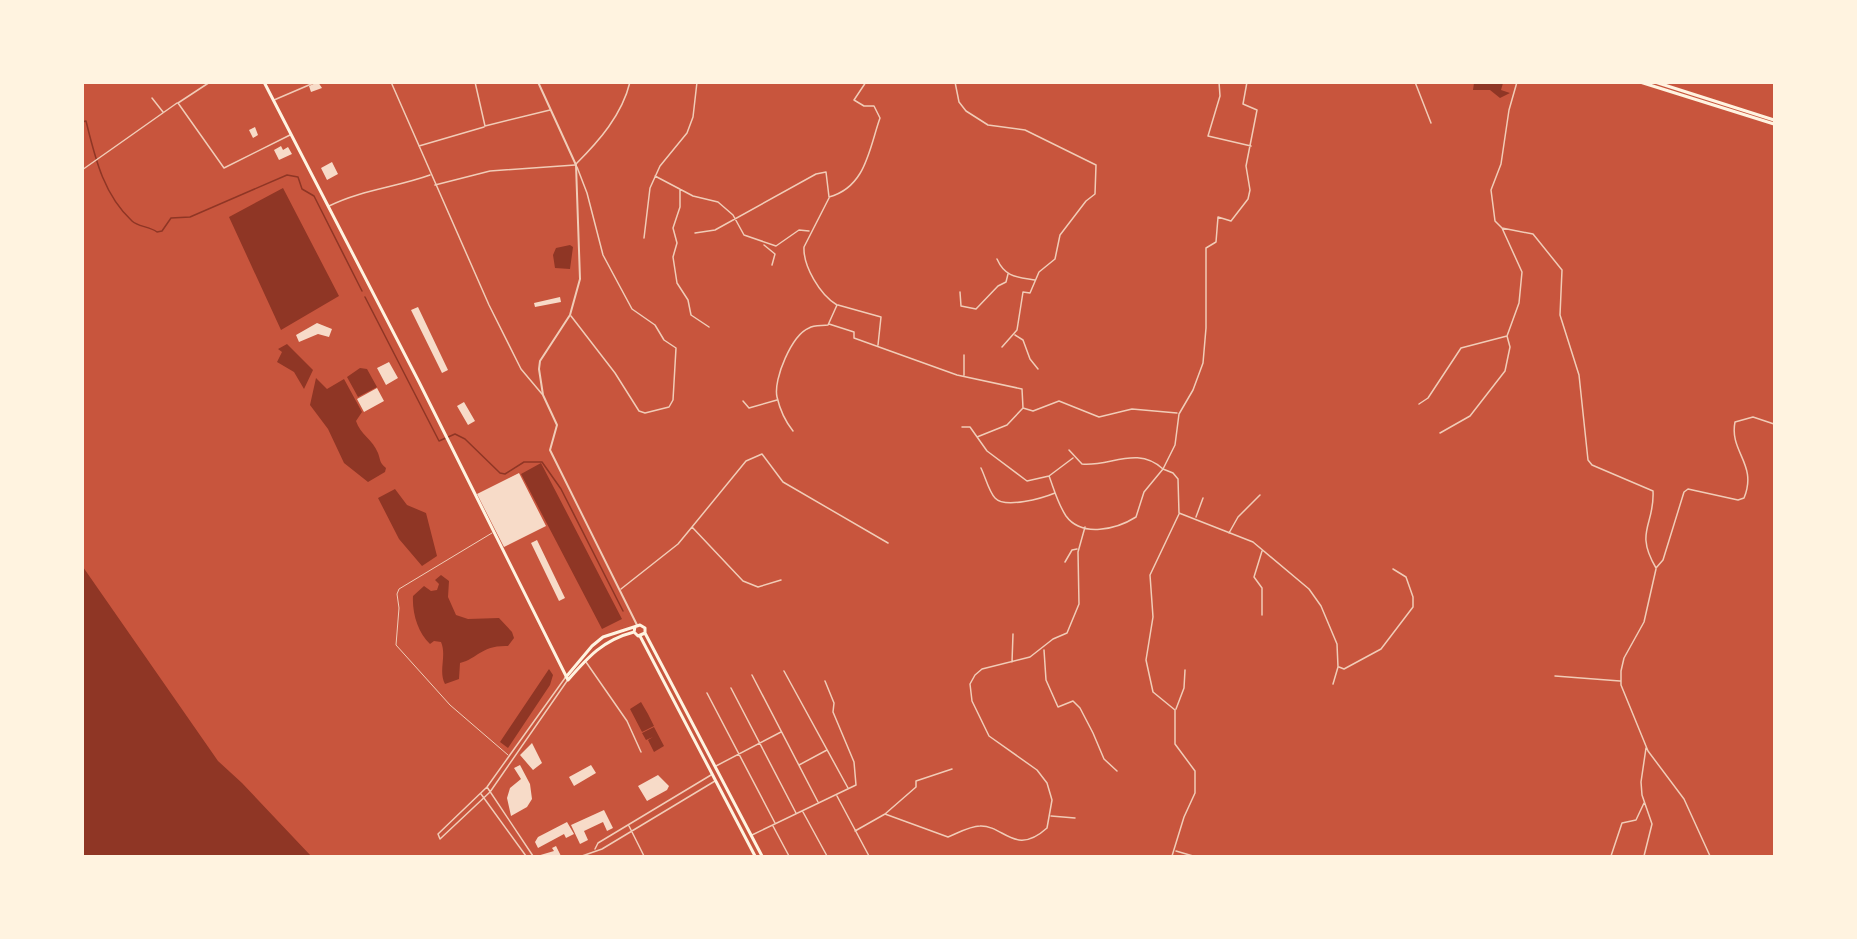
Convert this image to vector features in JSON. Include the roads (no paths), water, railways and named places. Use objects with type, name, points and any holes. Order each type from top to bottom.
[{"type":"main road","points":[[264,82],[567,679]]},
{"type":"main road","points":[[1640,82],[1774,122]]},
{"type":"main road","points":[[1655,82],[1774,122]]},
{"type":"main road","points":[[634,632],[636,626]]},
{"type":"main road","points":[[567,679],[592,646],[603,638],[622,629],[643,626],[762,856]]},
{"type":"main road","points":[[567,679],[606,642],[634,632]]},
{"type":"main road","points":[[634,632],[640,636],[755,856]]},
{"type":"main road","points":[[640,636],[645,633]]},
{"type":"main road","points":[[667,686],[671,684]]},
{"type":"street","points":[[82,170],[163,112],[210,82]]},
{"type":"street","points":[[273,100],[316,82]]},
{"type":"street","points":[[391,82],[489,305],[521,369],[543,395]]},
{"type":"street","points":[[475,82],[485,126]]},
{"type":"street","points":[[538,82],[550,110],[560,125],[587,194],[603,255],[632,309],[656,325],[664,340],[676,348],[673,400],[669,406],[645,413],[639,411],[603,357],[570,315]]},
{"type":"street","points":[[435,185],[490,171],[576,165],[592,149],[620,110],[630,82]]},
{"type":"street","points":[[644,238],[647,199],[655,176],[687,132],[693,117],[697,82]]},
{"type":"street","points":[[830,197],[844,193],[855,182],[870,149],[880,118],[874,106],[864,106],[854,100],[866,82]]},
{"type":"street","points":[[955,82],[959,102],[966,111],[988,125],[1025,129],[1096,165],[1095,194],[1086,201],[1060,235],[1055,259],[1039,272],[1030,293],[1023,292],[1017,330],[1002,346]]},
{"type":"street","points":[[1220,82],[1220,96],[1209,136],[1252,146]]},
{"type":"street","points":[[1049,476],[1069,519],[1085,527],[1106,529],[1134,519],[1139,514],[1144,492],[1163,469],[1175,445],[1179,414],[1193,390],[1203,363],[1206,328],[1206,248],[1216,242],[1218,218],[1231,221],[1248,199],[1251,186],[1246,166],[1252,146],[1257,110],[1243,104],[1247,82]]},
{"type":"street","points":[[1414,82],[1431,123]]},
{"type":"street","points":[[1440,433],[1470,416],[1505,371],[1510,353],[1507,336],[1519,303],[1522,272],[1494,215],[1491,190],[1501,164],[1509,110],[1517,82]]},
{"type":"street","points":[[153,98],[163,112]]},
{"type":"street","points":[[177,103],[224,168],[291,134]]},
{"type":"street","points":[[418,146],[550,110]]},
{"type":"street","points":[[576,165],[580,279],[570,315],[540,361],[539,379],[543,395],[557,425],[550,450],[621,589],[636,626]]},
{"type":"street","points":[[695,233],[715,230],[816,174],[826,172],[830,197],[811,231],[804,254],[817,285],[837,305],[881,317],[878,346]]},
{"type":"street","points":[[328,206],[353,196],[403,185],[431,175]]},
{"type":"street","points":[[655,176],[693,196],[718,202],[735,218],[744,235],[764,244],[776,246],[799,230],[811,231]]},
{"type":"street","points":[[680,188],[680,207],[673,228],[677,243],[673,257],[677,283],[688,300],[695,320],[706,323],[709,327]]},
{"type":"street","points":[[1502,228],[1530,232],[1562,270],[1560,315],[1579,375],[1588,460],[1592,465],[1653,491],[1645,538],[1649,558],[1656,568]]},
{"type":"street","points":[[764,244],[775,254],[772,265]]},
{"type":"street","points":[[997,259],[1002,271],[1036,280]]},
{"type":"street","points":[[960,292],[961,306],[976,309],[998,286],[1006,282],[1008,274]]},
{"type":"street","points":[[829,323],[837,305]]},
{"type":"street","points":[[793,431],[785,420],[776,387],[789,348],[801,333],[811,327],[829,323],[854,332],[854,338],[964,376],[1022,389],[1023,408],[1007,425],[977,436]]},
{"type":"street","points":[[1014,334],[1023,340],[1030,359],[1038,369]]},
{"type":"street","points":[[1419,404],[1428,398],[1461,348],[1507,336]]},
{"type":"street","points":[[964,356],[964,376]]},
{"type":"street","points":[[743,401],[749,408],[778,400]]},
{"type":"street","points":[[1023,408],[1033,411],[1059,401],[1099,417],[1132,409],[1170,411],[1179,414]]},
{"type":"street","points":[[1710,856],[1684,799],[1648,751],[1621,681],[1624,658],[1644,622],[1656,568],[1663,560],[1682,495],[1688,489],[1738,500],[1744,498],[1747,490],[1747,463],[1734,444],[1735,422],[1753,417],[1774,424]]},
{"type":"street","points":[[962,428],[970,427],[987,451],[1022,479],[1032,482],[1049,476],[1074,458]]},
{"type":"street","points":[[1069,450],[1080,463],[1088,465],[1133,457],[1153,462],[1173,473],[1178,479],[1179,513],[1150,575],[1152,627],[1146,660],[1153,692],[1175,710]]},
{"type":"street","points":[[621,589],[678,544],[746,461],[762,454],[783,482],[888,543]]},
{"type":"street","points":[[981,468],[993,496],[1003,502],[1034,501],[1055,493]]},
{"type":"street","points":[[1229,533],[1238,517],[1260,495]]},
{"type":"street","points":[[1196,518],[1203,498]]},
{"type":"street","points":[[1179,513],[1253,542],[1304,584],[1321,606],[1337,644],[1338,667],[1333,684]]},
{"type":"street","points":[[692,527],[743,581],[758,587],[781,580]]},
{"type":"street","points":[[885,814],[948,837],[978,826],[1022,840],[1041,834],[1047,828],[1052,800],[1047,783],[1037,770],[991,739],[971,697],[970,684],[978,671],[1030,657],[1044,649],[1053,639],[1067,633],[1077,610],[1078,549],[1085,527]]},
{"type":"street","points":[[1065,562],[1072,550],[1078,549]]},
{"type":"street","points":[[1262,550],[1254,576],[1262,588],[1262,615]]},
{"type":"street","points":[[1338,667],[1344,669],[1381,649],[1413,607],[1413,597],[1406,577],[1393,569]]},
{"type":"street","points":[[1012,634],[1012,663]]},
{"type":"street","points":[[1044,649],[1046,680],[1058,707],[1072,701],[1080,708],[1104,759],[1118,771]]},
{"type":"street","points":[[585,661],[627,721],[641,752]]},
{"type":"street","points":[[1172,856],[1184,817],[1195,793],[1195,771],[1175,744],[1175,710],[1184,688],[1185,670]]},
{"type":"street","points":[[784,671],[848,789]]},
{"type":"street","points":[[752,675],[819,804]]},
{"type":"street","points":[[1555,676],[1621,681]]},
{"type":"street","points":[[567,679],[490,792],[443,839],[438,837],[438,834],[487,787],[567,679]]},
{"type":"street","points":[[751,836],[856,785],[854,762],[833,712],[834,703],[825,681]]},
{"type":"street","points":[[732,688],[797,814]]},
{"type":"street","points":[[707,693],[776,824]]},
{"type":"street","points":[[715,767],[782,732]]},
{"type":"street","points":[[1644,856],[1652,824],[1644,802],[1641,782],[1647,747]]},
{"type":"street","points":[[799,765],[828,750]]},
{"type":"street","points":[[855,831],[885,814],[916,787],[916,781],[952,769]]},
{"type":"street","points":[[594,850],[598,843],[713,774]]},
{"type":"street","points":[[582,856],[602,849],[716,780]]},
{"type":"street","points":[[487,787],[532,856]]},
{"type":"street","points":[[480,793],[526,856]]},
{"type":"street","points":[[837,795],[869,856]]},
{"type":"street","points":[[669,800],[673,806]]},
{"type":"street","points":[[1611,856],[1622,823],[1636,820],[1644,802]]},
{"type":"street","points":[[803,812],[827,856]]},
{"type":"street","points":[[1050,816],[1075,818]]},
{"type":"street","points":[[628,826],[644,856]]},
{"type":"street","points":[[772,826],[789,856]]},
{"type":"street","points":[[1175,850],[1193,856]]},
{"type":"lane","points":[[494,532],[399,589],[396,645],[450,705],[513,760]]},
{"type":"waterway","points":[[82,122],[86,121],[102,174],[114,199],[134,223],[157,232],[162,231],[171,218],[190,217],[287,175],[298,177],[302,189],[314,196],[362,291]]},
{"type":"waterway","points":[[365,297],[439,441],[455,434],[465,439],[500,473],[505,474],[524,462],[542,462],[561,489],[623,611]]}]
